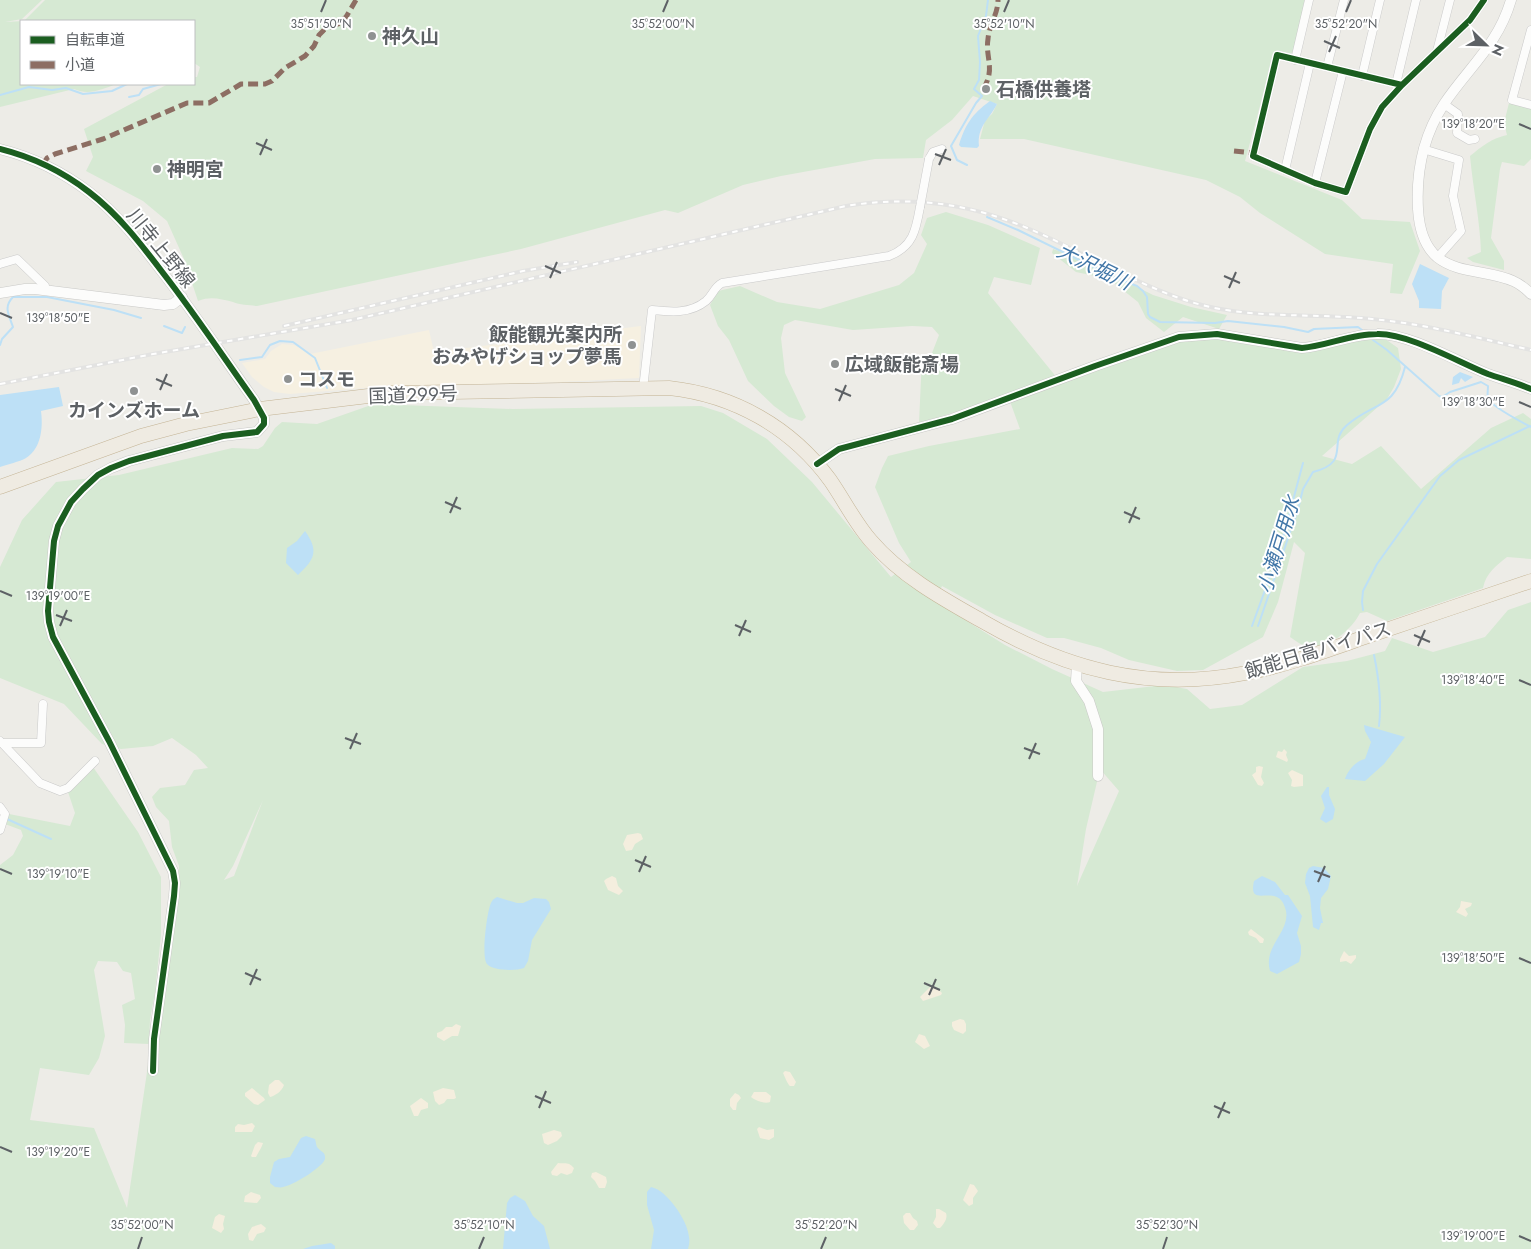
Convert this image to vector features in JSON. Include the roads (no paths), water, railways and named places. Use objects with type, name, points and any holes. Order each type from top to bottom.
[{"type":"highway","name":"国道299号","points":[[0,488],[141,436],[186,424],[260,409],[393,393],[684,389],[722,399],[764,419],[784,432],[811,456],[816,464]]},
{"type":"highway","name":"飯能日高バイパス","points":[[816,464],[872,542],[899,568],[931,590],[995,629],[1028,646],[1077,665],[1125,676],[1179,680],[1214,678],[1247,673],[1300,659],[1531,581]]},
{"type":"street","points":[[1295,60],[1309,0]]},
{"type":"street","points":[[1327,67],[1344,0]]},
{"type":"street","points":[[1362,76],[1380,0]]},
{"type":"street","points":[[1399,84],[1416,0]]},
{"type":"street","points":[[1437,51],[1450,0]]},
{"type":"street","points":[[1399,84],[1277,55],[1253,156],[1315,183],[1346,192],[1375,118],[1382,107],[1399,84],[1470,20],[1484,0]]},
{"type":"street","points":[[1511,0],[1492,42],[1444,104],[1434,120],[1423,149],[1419,172],[1419,217],[1424,238],[1430,249],[1438,257],[1458,267],[1514,281],[1531,294]]},
{"type":"street","points":[[1531,30],[1529,48],[1512,100],[1531,105]]},
{"type":"street","points":[[1285,170],[1310,63]]},
{"type":"street","points":[[1315,183],[1343,71]]},
{"type":"street","points":[[1444,104],[1458,114],[1457,133],[1469,140],[1475,139]]},
{"type":"street","name":"川寺上野線","points":[[0,149],[43,164],[73,181],[111,210],[182,297],[260,409]]},
{"type":"street","points":[[643,389],[652,310],[674,313],[682,312],[707,300],[715,288],[722,283],[896,254],[910,242],[917,223],[929,159],[933,152],[942,149]]},
{"type":"street","points":[[1423,149],[1459,160],[1453,196],[1461,231],[1438,257]]},
{"type":"street","points":[[0,263],[17,258],[45,286],[44,290]]},
{"type":"street","points":[[0,293],[25,289],[44,290],[164,305],[174,304],[182,297]]},
{"type":"street","points":[[816,464],[839,449],[952,418],[1179,337],[1199,334],[1217,334],[1302,348],[1378,334],[1403,339],[1488,374],[1530,385]]},
{"type":"street","points":[[153,1071],[154,1040],[175,883],[174,871],[109,741],[53,637],[48,611],[54,541],[58,526],[71,502],[98,475],[111,468],[223,436],[257,432],[264,424],[264,418],[260,409]]},
{"type":"street","points":[[1077,665],[1076,681],[1090,701],[1098,729],[1098,776]]},
{"type":"street","points":[[0,742],[41,743],[43,704]]},
{"type":"street","points":[[0,742],[40,783],[60,791],[68,788],[95,760]]},
{"type":"street","points":[[0,808],[6,814],[0,830]]},
{"type":"water","points":[[990,101],[997,104],[982,128],[979,146],[977,148],[961,147],[959,145],[961,138],[970,120]]},
{"type":"water","points":[[1420,264],[1449,278],[1442,291],[1441,309],[1419,308],[1419,301],[1412,284]]},
{"type":"water","points":[[1460,372],[1473,377],[1465,382],[1461,378],[1459,383],[1452,385],[1453,377]]},
{"type":"water","points":[[59,387],[63,406],[41,411],[41,430],[35,449],[26,458],[0,467],[0,395]]},
{"type":"water","points":[[305,531],[312,544],[313,554],[308,564],[298,575],[286,563],[287,548],[297,541]]},
{"type":"water","points":[[1364,725],[1405,737],[1384,764],[1365,781],[1345,779],[1353,766],[1365,759],[1371,742]]},
{"type":"water","points":[[1329,787],[1329,795],[1335,809],[1333,819],[1326,823],[1320,819],[1325,808],[1321,796]]},
{"type":"water","points":[[1313,866],[1324,868],[1331,876],[1328,889],[1321,898],[1320,908],[1323,923],[1321,923],[1319,930],[1313,927],[1310,896],[1305,883],[1306,874],[1309,868]]},
{"type":"water","points":[[1262,876],[1275,882],[1285,895],[1288,895],[1302,916],[1297,933],[1301,946],[1299,962],[1277,974],[1270,971],[1270,954],[1284,926],[1286,911],[1282,902],[1277,897],[1255,894],[1253,890],[1254,881]]},
{"type":"water","points":[[497,897],[517,903],[523,903],[534,898],[546,899],[549,902],[551,909],[532,940],[528,961],[524,968],[510,970],[494,968],[487,964],[485,960],[485,934],[488,915],[491,903]]},
{"type":"water","points":[[306,1136],[315,1139],[318,1149],[325,1154],[325,1159],[307,1176],[287,1186],[275,1187],[270,1183],[274,1162],[290,1157],[301,1138]]},
{"type":"water","points":[[651,1187],[664,1194],[681,1215],[688,1230],[688,1249],[651,1249],[654,1230],[647,1205],[647,1192]]},
{"type":"water","points":[[515,1195],[525,1201],[533,1216],[544,1226],[550,1249],[503,1249],[507,1203]]},
{"type":"water","points":[[331,1243],[335,1246],[335,1249],[303,1249],[312,1246]]},
{"type":"waterway","points":[[967,165],[957,160],[951,146],[982,96],[974,89],[979,80],[978,36],[986,16],[988,0]]},
{"type":"waterway","points":[[0,95],[29,87],[52,90],[66,88],[83,94],[112,91],[125,85]]},
{"type":"waterway","points":[[129,97],[139,95],[143,89],[157,85]]},
{"type":"waterway","name":"大沢堀川","points":[[987,217],[1116,278],[1137,286],[1147,297],[1148,314],[1160,322],[1215,323],[1228,321],[1284,327],[1308,332],[1314,329],[1358,327],[1362,330]]},
{"type":"waterway","points":[[0,345],[2,339],[13,327],[8,308],[8,304],[13,297],[47,297],[114,310],[141,318]]},
{"type":"waterway","points":[[164,326],[182,333],[185,327]]},
{"type":"waterway","name":"大沢堀川","points":[[1373,340],[1439,396],[1442,397],[1450,392],[1481,382],[1488,386],[1490,402],[1531,427]]},
{"type":"waterway","points":[[240,360],[262,357],[270,345],[280,341],[293,342],[315,358],[327,388]]},
{"type":"waterway","points":[[1258,626],[1303,489],[1313,472],[1325,468],[1336,458],[1338,439],[1346,426],[1356,418],[1382,404],[1395,391],[1405,367]]},
{"type":"waterway","points":[[1363,610],[1363,591],[1377,564],[1440,476],[1459,460],[1530,426]]},
{"type":"waterway","name":"小瀬戸用水","points":[[1252,626],[1280,549],[1303,463]]},
{"type":"waterway","points":[[1374,655],[1380,690],[1379,726]]},
{"type":"waterway","points":[[7,819],[51,839]]},
{"type":"railway","points":[[0,384],[153,354],[352,320],[846,206],[888,202],[948,205],[989,214],[1059,242],[1156,289],[1206,306],[1247,313],[1351,317],[1392,321],[1531,350]]},
{"type":"railway","points":[[284,326],[523,271],[577,262]]},
{"type":"place","name":"神久山","points":[[372,36]]},
{"type":"place","name":"石橋供養塔","points":[[986,89]]},
{"type":"place","name":"神明宮","points":[[157,169]]},
{"type":"place","name":"飯能観光案内所 おみやげショップ夢馬","points":[[632,345]]},
{"type":"place","name":"広域飯能斎場","points":[[835,364]]},
{"type":"place","name":"コスモ","points":[[288,379]]},
{"type":"place","name":"カインズホーム","points":[[134,391]]}]
